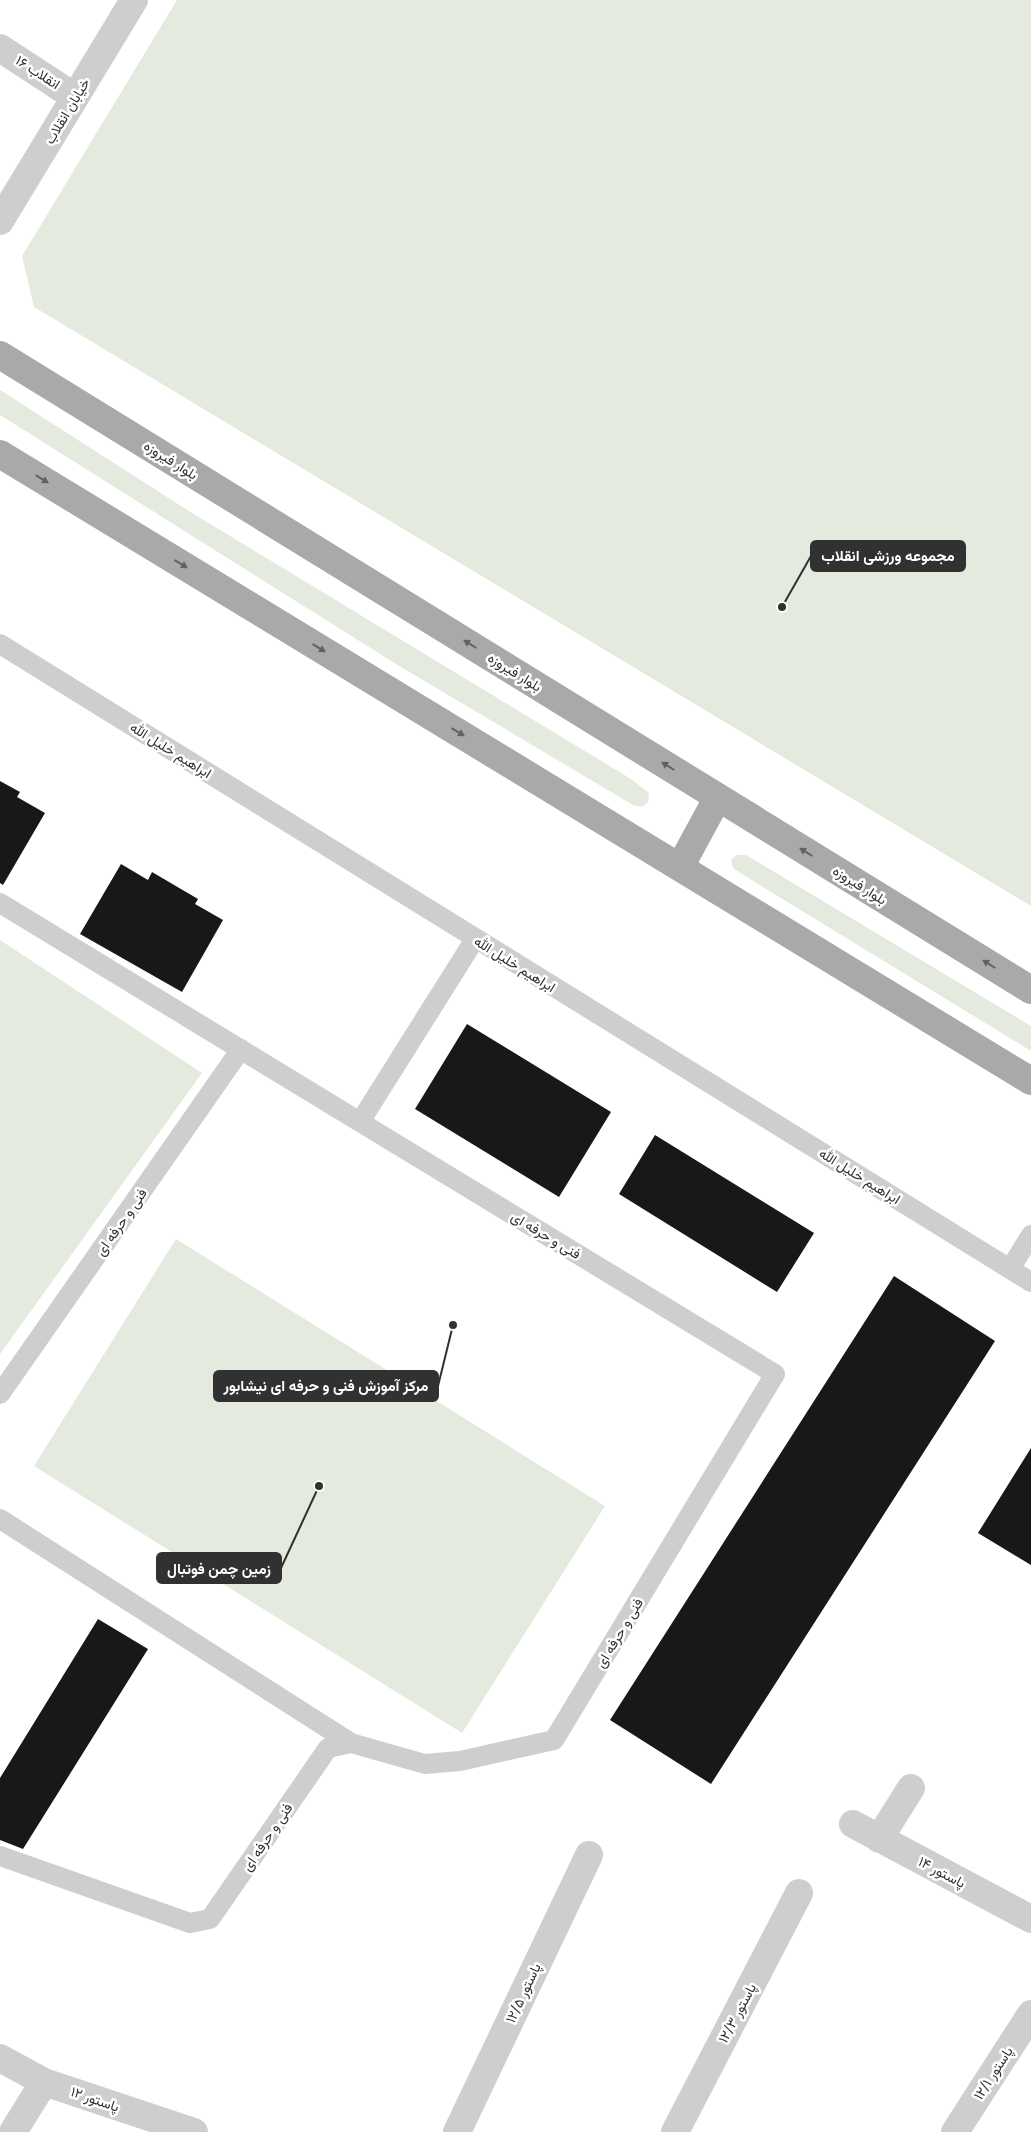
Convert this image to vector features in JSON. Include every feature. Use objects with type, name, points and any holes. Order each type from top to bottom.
[{"type":"main road","name":"بلوار فیروزه","points":[[0,354],[1031,990]]},
{"type":"main road","points":[[0,454],[1031,1081]]},
{"type":"main road","points":[[680,867],[718,797]]},
{"type":"street","name":"خیابان انقلاب","points":[[0,221],[134,0]]},
{"type":"street","name":"انقلاب ۱۶","points":[[0,48],[75,97]]},
{"type":"street","points":[[879,1839],[911,1788]]},
{"type":"street","name":"پاستور ۱۴","points":[[852,1824],[1031,1919]]},
{"type":"street","name":"پاستور ۱۲/۵","points":[[457,2132],[589,1855]]},
{"type":"street","name":"پاستور ۱۲/۳","points":[[675,2132],[800,1894]]},
{"type":"street","name":"پاستور ۱۲/۱","points":[[955,2132],[1031,2014]]},
{"type":"street","name":"۱۲ پاستور","points":[[0,2058],[44,2082],[194,2132]]},
{"type":"street","points":[[13,2132],[44,2082]]},
{"type":"lane","name":"ابراهیم خلیل الله","points":[[0,644],[1031,1282]]},
{"type":"lane","name":"فنی و حرفه ای","points":[[0,903],[775,1374],[554,1740],[460,1761],[425,1764],[351,1743],[328,1748],[210,1919],[190,1923],[0,1856]]},
{"type":"lane","points":[[360,1122],[475,939]]},
{"type":"lane","name":"فنی و حرفه ای","points":[[0,1394],[241,1049]]},
{"type":"lane","points":[[1010,1269],[1031,1235]]},
{"type":"lane","points":[[0,1519],[351,1743]]},
{"type":"shaded area","points":[[177,0],[1031,0],[1031,906],[34,307],[22,256]]},
{"type":"shaded area","points":[[0,390],[192,513],[631,779],[649,793],[648,802],[642,807],[633,805],[396,664],[0,415]]},
{"type":"shaded area","points":[[737,855],[746,855],[1031,1026],[1031,1051],[733,868],[731,860]]},
{"type":"shaded area","points":[[0,940],[202,1073],[0,1354]]},
{"type":"shaded area","points":[[176,1239],[605,1506],[462,1733],[34,1466]]},
{"type":"building","points":[[0,781],[20,792],[17,797],[45,813],[3,885],[0,883]]},
{"type":"building","points":[[121,864],[148,880],[152,872],[198,899],[195,904],[223,920],[182,992],[80,934]]},
{"type":"building","points":[[467,1024],[611,1112],[559,1197],[415,1109]]},
{"type":"building","points":[[655,1135],[814,1233],[777,1292],[619,1194]]},
{"type":"building","points":[[894,1276],[995,1341],[711,1784],[610,1720]]},
{"type":"building","points":[[1031,1448],[1031,1565],[978,1533]]},
{"type":"building","points":[[98,1619],[148,1649],[23,1849],[0,1840],[0,1778]]},
{"type":"place","name":"مجموعه ورزشی انقلاب","points":[[782,607]]},
{"type":"place","name":"مرکز آموزش فنی و حرفه ای نیشابور","points":[[453,1325]]},
{"type":"place","name":"زمین چمن فوتبال","points":[[319,1486]]}]
